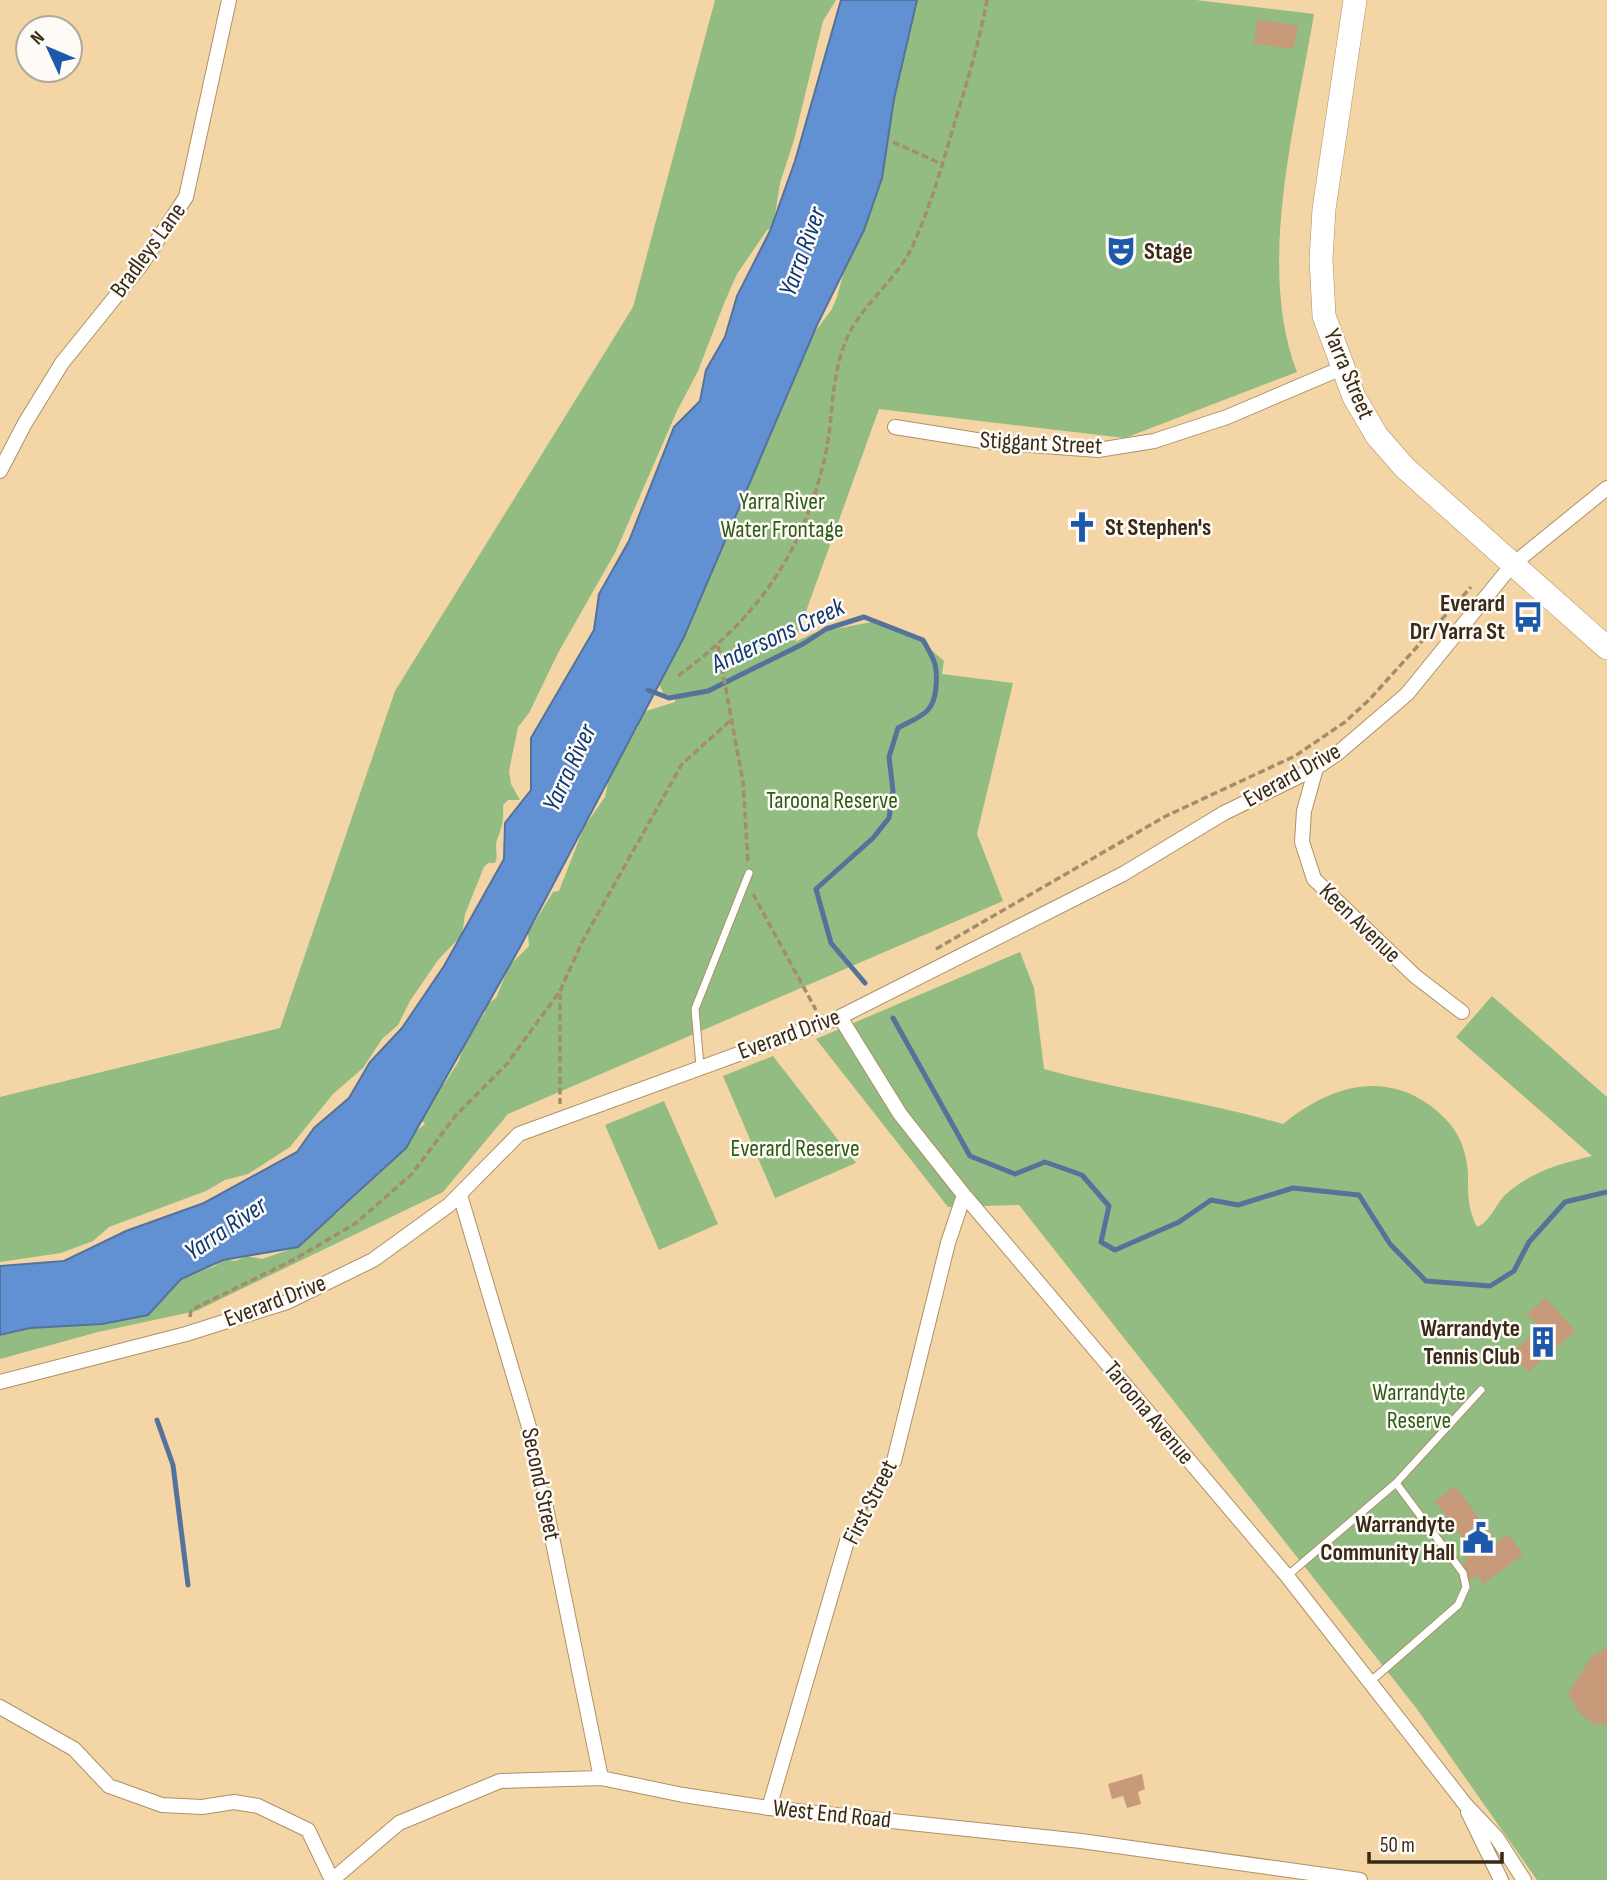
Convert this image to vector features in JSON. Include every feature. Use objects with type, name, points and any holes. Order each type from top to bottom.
[{"type":"main road","name":"Yarra Street","points":[[1355,0],[1331,158],[1321,259],[1324,316],[1353,397],[1377,436],[1405,468],[1607,648]]},
{"type":"street","name":"Bradleys Lane","points":[[0,471],[62,362],[141,265],[187,197],[229,0]]},
{"type":"street","name":"Stiggant Street","points":[[895,427],[989,442],[1098,450],[1154,441],[1227,417],[1342,368]]},
{"type":"street","name":"Everard Drive","points":[[0,1382],[186,1334],[287,1302],[373,1260],[460,1195],[519,1134],[700,1066],[820,1017],[840,1017],[1123,874],[1224,813],[1316,768],[1338,753],[1407,694],[1512,565],[1607,488]]},
{"type":"street","name":"Keen Avenue","points":[[1316,768],[1304,811],[1302,842],[1314,879],[1415,976],[1462,1012]]},
{"type":"street","name":"Taroona Avenue","points":[[840,1017],[900,1114],[964,1195],[1287,1576],[1465,1804],[1497,1838],[1521,1875]]},
{"type":"street","name":"Second Street","points":[[460,1195],[529,1427]]},
{"type":"street","name":"First Street","points":[[894,1461],[948,1243],[964,1195]]},
{"type":"street","name":"Second Street","points":[[543,1493],[600,1778]]},
{"type":"street","name":"First Street","points":[[769,1808],[847,1541]]},
{"type":"street","points":[[0,1707],[74,1749],[109,1786],[162,1805],[202,1807],[234,1802],[258,1806],[308,1830],[332,1880]]},
{"type":"street","name":"West End Road","points":[[332,1880],[399,1823],[500,1781],[600,1778],[769,1808],[1081,1841],[1360,1880]]},
{"type":"street","name":"Taroona Avenue","points":[[1465,1804],[1499,1879]]},
{"type":"street","points":[[1499,1879],[1521,1875]]},
{"type":"lane","points":[[700,1066],[695,1009],[747,876]]},
{"type":"lane","points":[[1287,1576],[1396,1483],[1481,1390]]},
{"type":"lane","points":[[1371,1681],[1458,1605],[1466,1587],[1463,1573],[1396,1483]]},
{"type":"path","points":[[678,676],[718,646],[759,604],[778,576],[825,456],[834,375],[848,336],[872,300],[896,275],[914,244],[942,164],[980,39],[987,0]]},
{"type":"path","points":[[893,142],[942,164]]},
{"type":"path","points":[[935,950],[1166,816],[1295,756],[1325,736],[1369,700],[1471,587]]},
{"type":"path","points":[[718,646],[743,782],[747,876],[820,1017]]},
{"type":"path","points":[[186,1334],[191,1310],[295,1259],[356,1223],[411,1175],[456,1115],[506,1065],[559,991],[607,897],[682,764],[731,720]]},
{"type":"path","points":[[559,991],[560,1119]]},
{"type":"path","points":[[820,1017],[828,1004]]},
{"type":"path","name":"Second Street","points":[[529,1427],[543,1493]]},
{"type":"path","name":"First Street","points":[[847,1541],[894,1461]]},
{"type":"green space","points":[[715,0],[836,0],[823,21],[794,140],[780,183],[773,228],[767,230],[737,274],[698,371],[677,411],[616,551],[558,653],[529,713],[518,727],[509,771],[511,784],[520,800],[508,800],[503,805],[502,823],[496,843],[496,860],[484,867],[465,914],[462,935],[438,960],[410,1001],[398,1025],[382,1039],[363,1068],[333,1094],[290,1147],[248,1174],[225,1180],[206,1191],[109,1227],[93,1241],[61,1253],[0,1262],[0,1097],[280,1028],[395,691],[633,307]]},
{"type":"green space","points":[[916,0],[1196,0],[1314,14],[1290,147],[1280,241],[1280,287],[1285,331],[1297,372],[1125,438],[879,409],[795,642],[814,633],[877,621],[921,641],[944,661],[942,674],[1013,683],[977,834],[1003,901],[508,1114],[443,1192],[196,1311],[98,1332],[0,1359],[0,1336],[21,1331],[30,1322],[155,1306],[179,1279],[215,1266],[224,1259],[235,1261],[247,1256],[262,1259],[297,1247],[317,1220],[336,1214],[388,1166],[405,1140],[425,1124],[421,1120],[439,1085],[444,1084],[459,1061],[465,1041],[485,1013],[486,1005],[496,998],[509,966],[529,946],[528,933],[553,892],[559,891],[584,827],[605,797],[610,773],[638,727],[636,720],[643,712],[675,702],[675,696],[664,694],[659,684],[803,348],[832,309],[837,297]]},
{"type":"green space","name":"Warrandyte Reserve","points":[[1020,952],[1034,988],[1044,1069],[1283,1124],[1300,1111],[1336,1093],[1374,1086],[1393,1088],[1431,1106],[1458,1135],[1466,1159],[1468,1196],[1477,1227],[1486,1221],[1506,1194],[1526,1179],[1558,1165],[1592,1156],[1456,1037],[1492,996],[1607,1097],[1607,1880],[1537,1880],[1417,1709],[1019,1205],[948,1207],[816,1039]]},
{"type":"green space","name":"Everard Reserve","points":[[773,1056],[856,1163],[775,1198],[723,1076]]},
{"type":"green space","name":"Everard Reserve","points":[[664,1101],[718,1224],[659,1250],[605,1125]]},
{"type":"water","name":"Yarra River","points":[[841,0],[917,0],[894,99],[882,178],[864,230],[817,325],[684,637],[520,947],[406,1148],[298,1247],[223,1260],[181,1279],[148,1315],[102,1324],[30,1328],[0,1335],[0,1266],[64,1261],[126,1231],[204,1203],[297,1152],[314,1128],[349,1098],[370,1062],[402,1028],[444,966],[504,859],[505,823],[531,790],[531,738],[594,630],[599,594],[629,541],[674,427],[700,401],[706,370],[725,337],[737,296],[770,231],[795,161]]},
{"type":"building","points":[[1257,20],[1298,25],[1294,49],[1254,44]]},
{"type":"building","name":"Warrandyte Tennis Club","points":[[1546,1298],[1575,1331],[1528,1372],[1511,1353],[1540,1328],[1527,1314]]},
{"type":"building","name":"Warrandyte Community Hall","points":[[1455,1486],[1497,1542],[1508,1534],[1523,1554],[1483,1584],[1477,1575],[1470,1580],[1460,1567],[1467,1561],[1463,1555],[1471,1550],[1435,1501]]},
{"type":"building","points":[[1607,1647],[1607,1724],[1595,1725],[1580,1714],[1568,1694],[1591,1657]]},
{"type":"building","points":[[1142,1774],[1145,1789],[1138,1792],[1141,1804],[1127,1808],[1123,1796],[1112,1799],[1108,1784]]},
{"type":"waterway","name":"Andersons Creek","points":[[648,690],[669,698],[708,691],[803,644],[826,629],[864,617],[923,640],[936,667],[935,696],[929,709],[898,728],[889,757],[893,791],[889,818],[873,838],[816,889],[831,943],[865,983]]},
{"type":"waterway","name":"Andersons Creek","points":[[893,1018],[970,1156],[1015,1174],[1045,1162],[1082,1175],[1109,1206],[1101,1242],[1115,1250],[1179,1222],[1211,1200],[1238,1205],[1293,1188],[1359,1195],[1390,1244],[1426,1281],[1490,1286],[1514,1271],[1529,1242],[1565,1202],[1607,1192]]},
{"type":"waterway","points":[[157,1420],[173,1465],[188,1585]]},
{"type":"place","name":"Stage","points":[[1121,251]]},
{"type":"place","name":"St Stephen's","points":[[1082,527]]},
{"type":"place","name":"Everard Dr/Yarra St","points":[[1528,617]]},
{"type":"place","name":"Warrandyte Tennis Club","points":[[1543,1342]]},
{"type":"place","name":"Warrandyte Community Hall","points":[[1478,1538]]},
{"type":"park label","name":"Yarra River Water Frontage","points":[[782,515]]},
{"type":"park label","name":"Taroona Reserve","points":[[832,800]]}]
